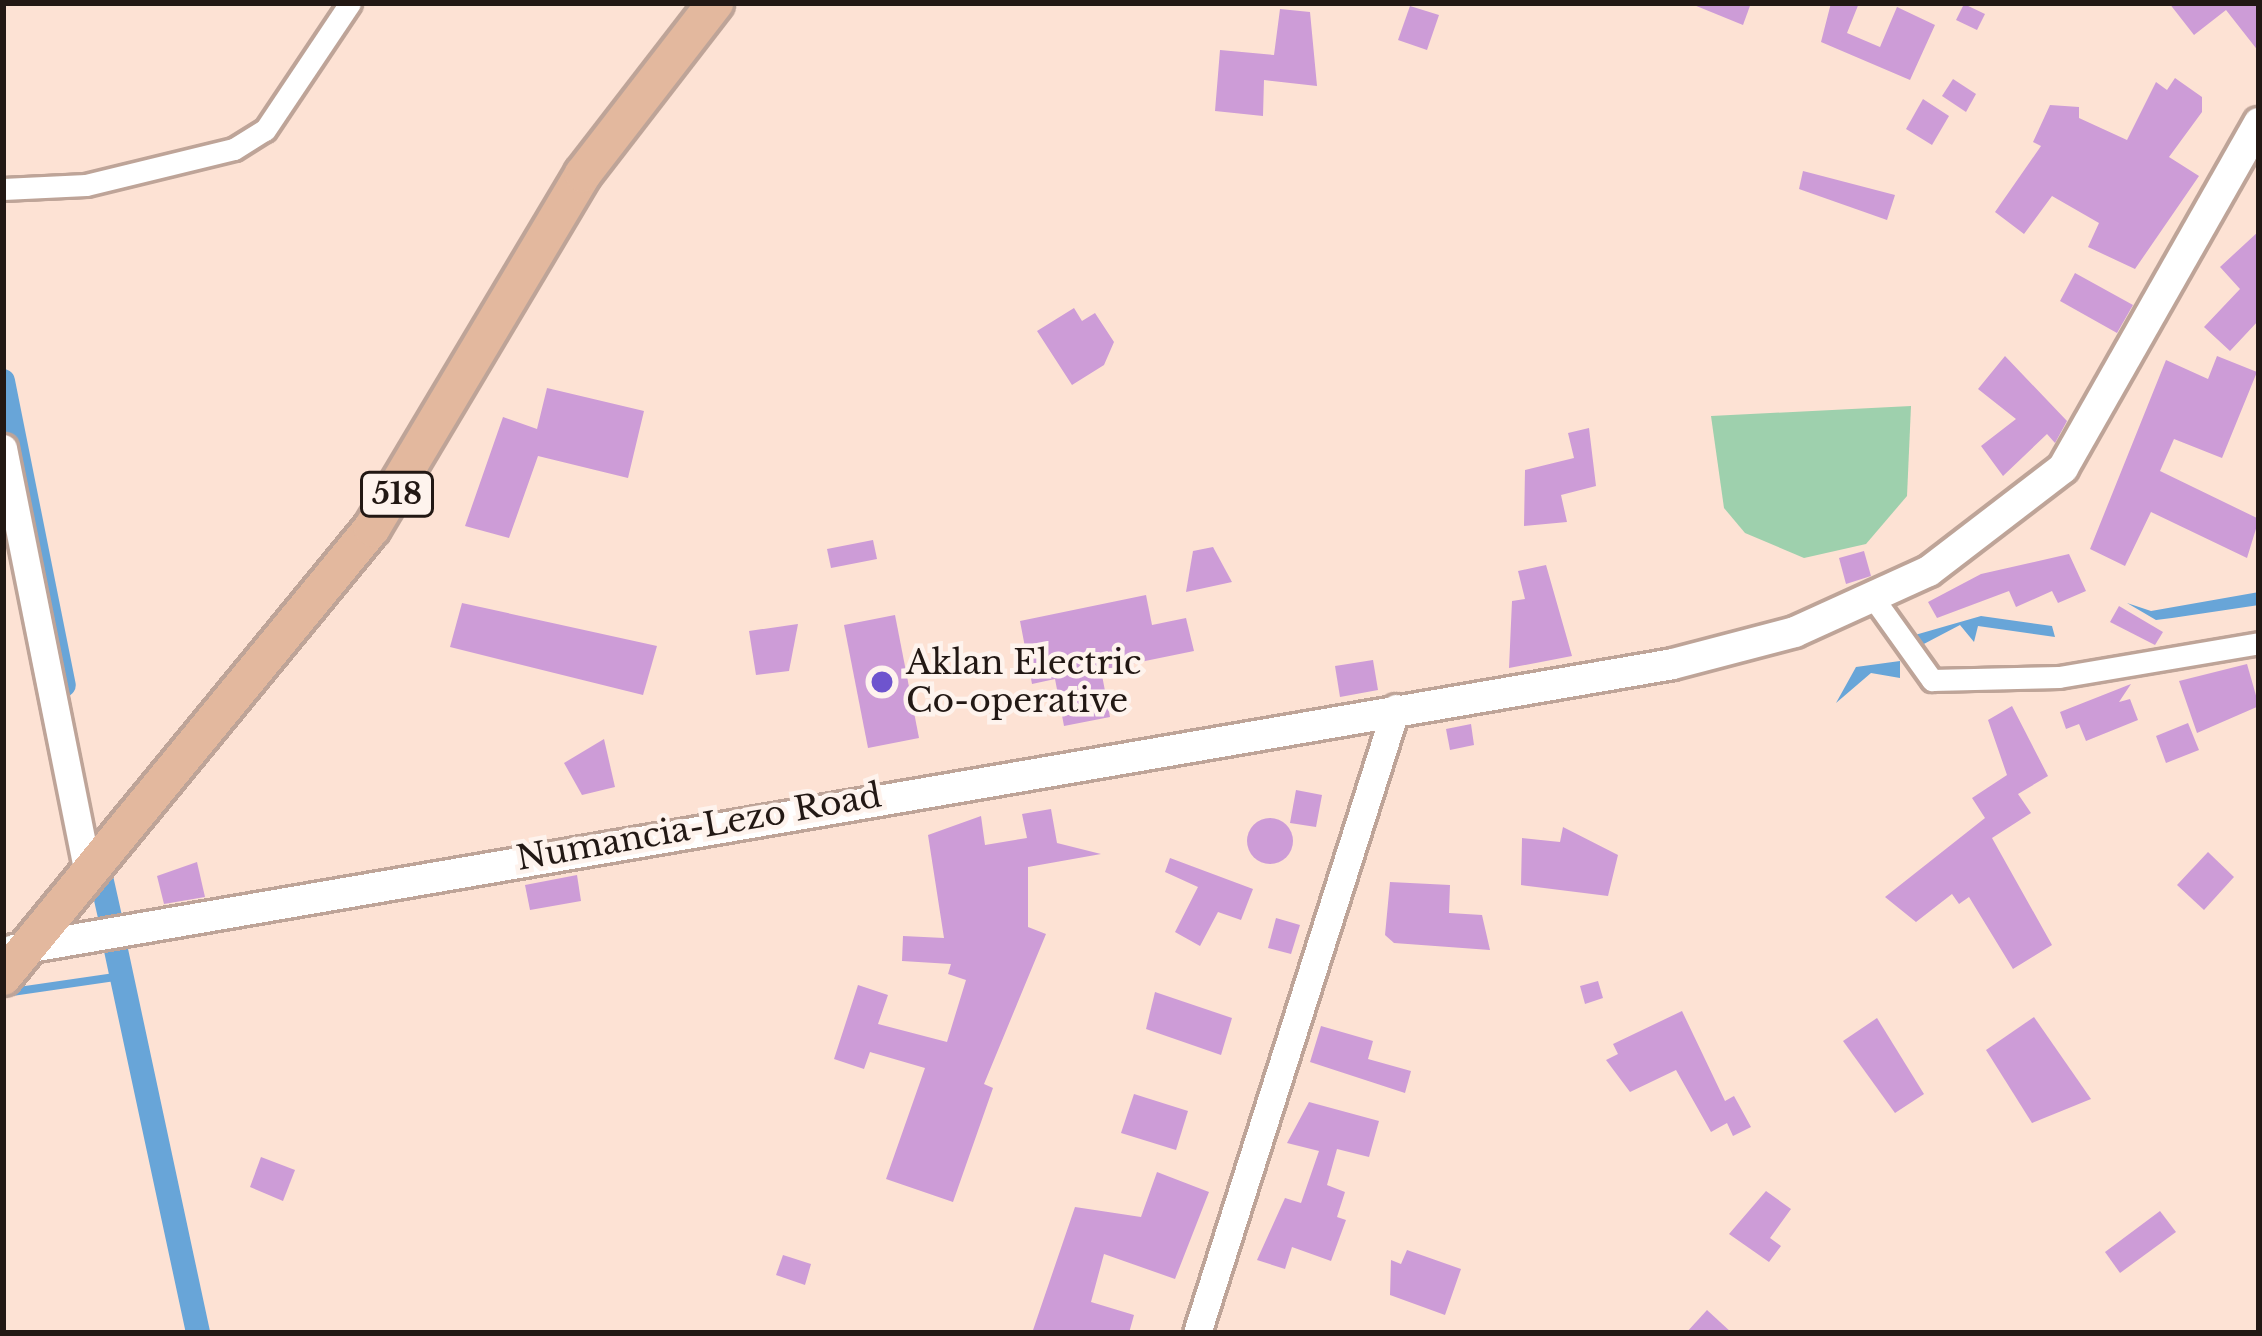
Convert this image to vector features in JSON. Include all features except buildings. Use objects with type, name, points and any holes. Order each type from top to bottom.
[{"type":"main road","name":"518","points":[[3,977],[15,950],[372,528],[584,174],[716,3]]},
{"type":"main road","name":"Numancia-Lezo Road","points":[[15,950],[1738,651],[1874,599],[2008,518],[2084,443],[2218,180],[2259,123]]},
{"type":"street","points":[[3,189],[86,185],[234,149],[265,130],[350,3]]},
{"type":"street","points":[[3,448],[87,869]]},
{"type":"street","points":[[1874,599],[1917,672],[1950,682],[2059,677],[2259,643]]},
{"type":"street","points":[[1197,1333],[1396,708]]},
{"type":"green space","points":[[1911,406],[1907,496],[1866,544],[1804,558],[1745,533],[1724,508],[1711,416]]},
{"type":"water","points":[[2259,592],[2259,605],[2156,620],[2127,603],[2151,611]]},
{"type":"water","points":[[1981,616],[2052,626],[2055,637],[1978,626],[1974,642],[1960,625],[1920,646],[1908,637]]},
{"type":"water","points":[[1900,661],[1900,678],[1871,673],[1836,703],[1856,667]]},
{"type":"waterway","points":[[3,381],[64,685]]},
{"type":"waterway","points":[[99,868],[110,917]]},
{"type":"waterway","points":[[116,950],[198,1333]]},
{"type":"waterway","points":[[5,993],[122,976]]},
{"type":"place","name":"Aklan Electric Co-operative","points":[[882,682]]}]
